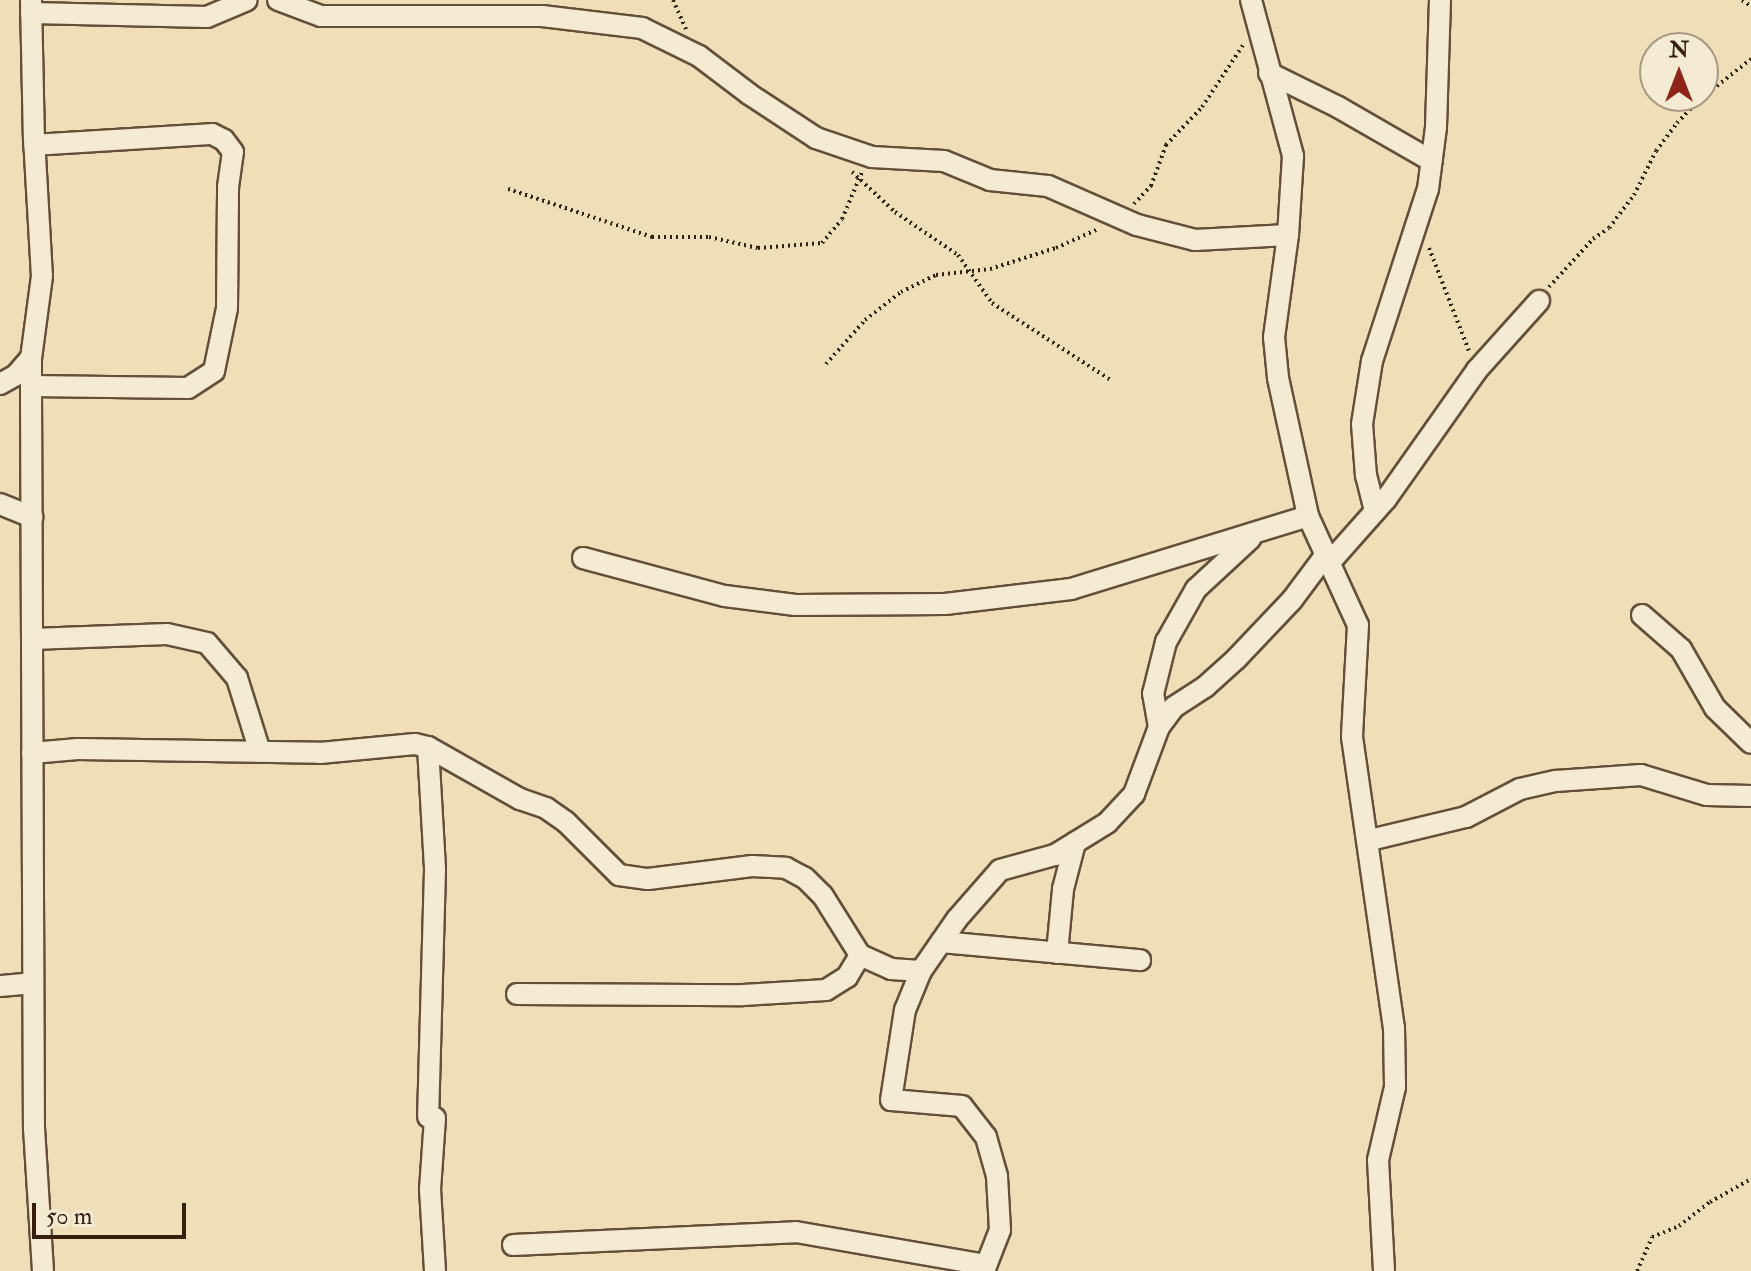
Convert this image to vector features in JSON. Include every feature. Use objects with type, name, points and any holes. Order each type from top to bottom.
[{"type":"street","points":[[43,1271],[34,1128],[31,386],[31,358],[42,276],[34,145],[31,7],[207,17],[247,0]]},
{"type":"street","points":[[278,0],[321,16],[542,16],[642,28],[699,56],[749,94],[816,138],[872,157],[944,161],[990,180],[1048,186],[1122,218],[1195,240],[1288,235]]},
{"type":"street","points":[[1251,0],[1293,156],[1288,235],[1274,337],[1278,378],[1308,516],[1358,625],[1352,737],[1370,840],[1394,1028],[1395,1087],[1378,1160],[1384,1271]]},
{"type":"street","points":[[1375,511],[1366,476],[1362,424],[1372,361],[1419,223],[1432,161],[1440,0]]},
{"type":"street","points":[[1269,73],[1338,107],[1432,161]]},
{"type":"street","points":[[31,386],[188,388],[214,371],[227,308],[228,187],[233,152],[224,140],[212,134],[34,145]]},
{"type":"street","points":[[513,1245],[796,1232],[985,1268],[1000,1230],[997,1176],[986,1137],[962,1106],[891,1100],[905,1010],[921,971],[1000,870],[1055,855],[1107,823],[1134,794],[1159,727],[1174,707],[1205,687],[1236,659],[1375,511],[1477,370],[1542,296]]},
{"type":"street","points":[[0,384],[16,375],[31,358]]},
{"type":"street","points":[[0,504],[32,517]]},
{"type":"street","points":[[583,558],[725,596],[795,605],[945,604],[1071,589],[1308,516]]},
{"type":"street","points":[[1159,727],[1153,694],[1166,642],[1196,589],[1256,533]]},
{"type":"street","points":[[1642,615],[1681,649],[1715,708],[1751,743]]},
{"type":"street","points":[[32,639],[167,634],[207,643],[237,678],[260,752]]},
{"type":"street","points":[[32,753],[78,749],[320,753],[415,744],[428,747],[520,799],[546,808],[566,822],[619,875],[648,879],[752,866],[786,868],[805,878],[823,896],[860,955],[891,969],[921,971]]},
{"type":"street","points":[[428,747],[433,815],[435,965],[430,1189],[435,1271]]},
{"type":"street","points":[[1370,840],[1466,817],[1520,789],[1556,781],[1641,775],[1707,795],[1751,796]]},
{"type":"street","points":[[1057,953],[1063,889],[1075,843]]},
{"type":"street","points":[[941,942],[1140,960]]},
{"type":"street","points":[[517,994],[743,995],[826,990],[847,977],[860,955]]},
{"type":"street","points":[[0,986],[33,983]]},
{"type":"path","points":[[1742,0],[1751,6]]},
{"type":"path","points":[[826,364],[865,320],[901,292],[936,275],[990,269],[1056,248],[1122,218],[1151,186],[1166,145],[1202,107],[1230,61],[1258,28]]},
{"type":"path","points":[[1542,296],[1593,239],[1609,228],[1634,195],[1656,151],[1677,123],[1698,101],[1751,59]]},
{"type":"path","points":[[508,189],[652,237],[709,237],[758,248],[822,243],[842,219],[859,178],[872,157]]},
{"type":"path","points":[[848,168],[895,212],[958,255],[992,303],[1109,379]]},
{"type":"path","points":[[1419,223],[1470,354]]},
{"type":"path","points":[[1637,1271],[1652,1237],[1679,1226],[1710,1202],[1751,1179]]}]
